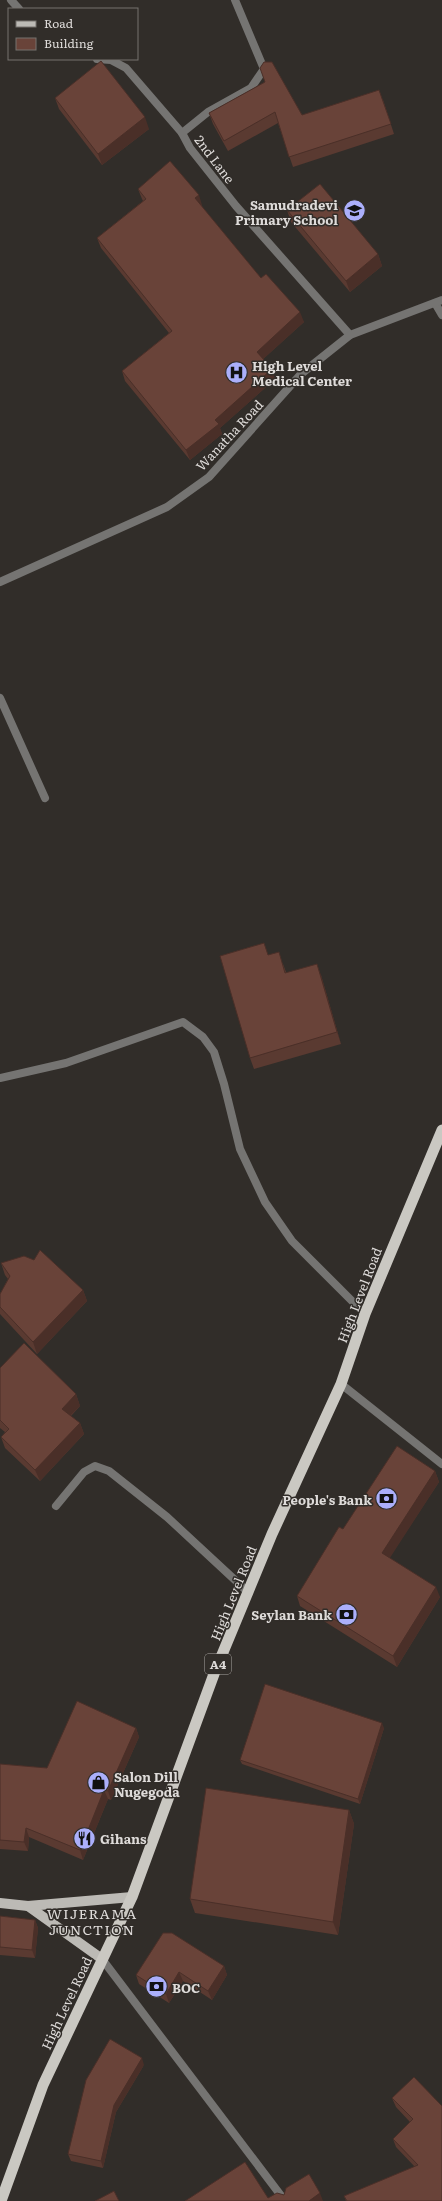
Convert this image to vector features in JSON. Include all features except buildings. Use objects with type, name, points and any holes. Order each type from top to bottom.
[{"type":"highway","name":"High Level Road","points":[[1,2201],[43,2085],[132,1897],[214,1674],[249,1594],[272,1534],[341,1384],[365,1314],[442,1130]]},
{"type":"main road","points":[[0,1903],[28,1906],[132,1897]]},
{"type":"main road","points":[[28,1906],[102,1959]]},
{"type":"street","points":[[11,0],[18,8]]},
{"type":"street","name":"2nd Lane","points":[[236,0],[264,69],[251,88],[208,112],[182,133],[190,148],[236,206],[350,335]]},
{"type":"street","points":[[112,60],[126,68],[182,133]]},
{"type":"street","points":[[438,302],[442,315]]},
{"type":"street","name":"Wanatha Road","points":[[0,582],[167,506],[209,476],[301,374],[350,335],[361,329],[438,302]]},
{"type":"street","points":[[0,698],[45,798]]},
{"type":"street","points":[[0,1078],[66,1063],[182,1022],[203,1037],[214,1052],[224,1084],[240,1149],[265,1202],[292,1241],[365,1314]]},
{"type":"street","points":[[341,1384],[442,1464]]},
{"type":"street","points":[[56,1506],[84,1472],[95,1466],[109,1471],[167,1517],[249,1594]]},
{"type":"street","points":[[102,1959],[285,2201]]},
{"type":"place","name":"Samudradevi Primary School","points":[[354,211]]},
{"type":"place","name":"High Level Medical Center","points":[[237,372]]},
{"type":"place","name":"People's Bank","points":[[387,1499]]},
{"type":"place","name":"Seylan Bank","points":[[347,1614]]},
{"type":"place","name":"Salon Dill Nugegoda","points":[[99,1783]]},
{"type":"place","name":"Gihans","points":[[84,1838]]},
{"type":"place","name":"BOC","points":[[156,1987]]},
{"type":"district","name":"WIJERAMA JUNCTION","points":[[92,1922]]}]
